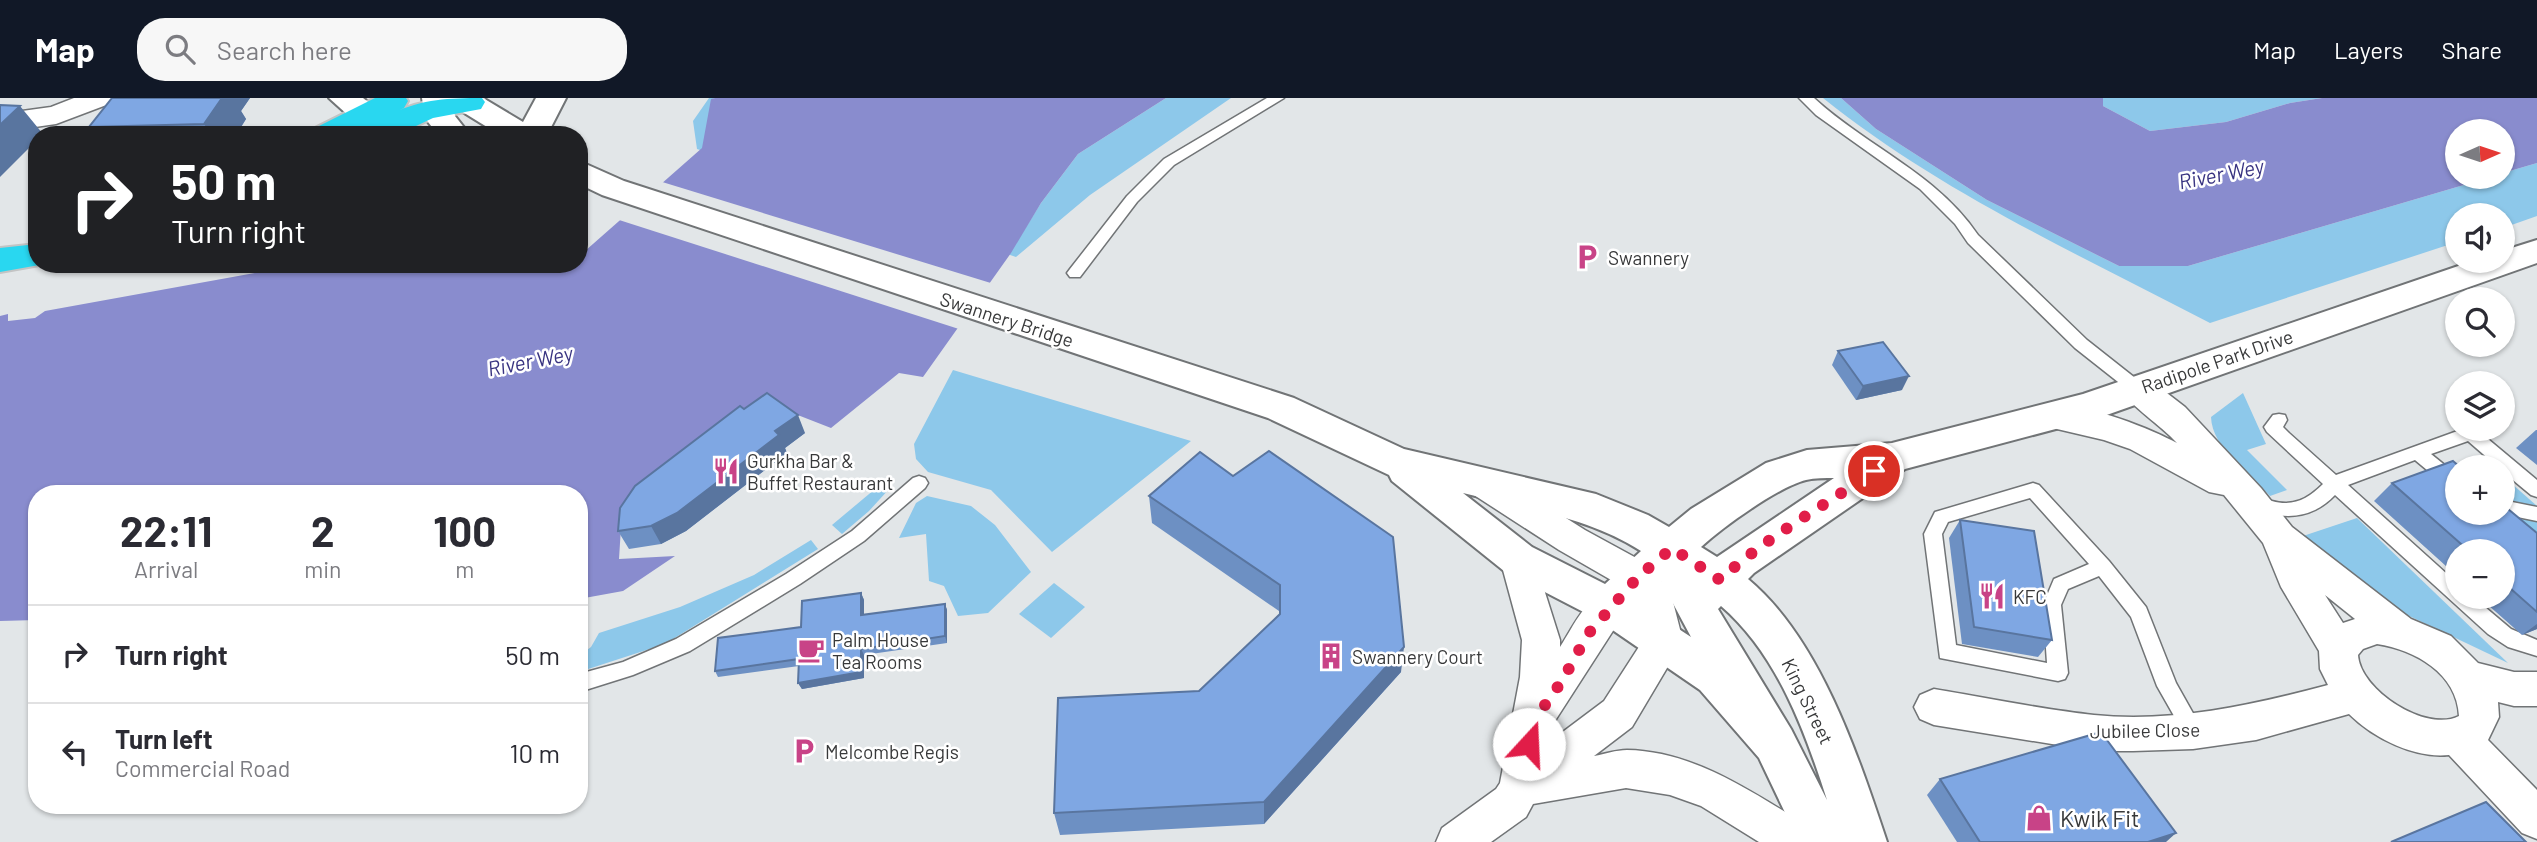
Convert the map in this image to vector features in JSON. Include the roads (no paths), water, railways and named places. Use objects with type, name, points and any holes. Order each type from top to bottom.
[{"type":"highway","points":[[358,126],[387,118],[454,108]]},
{"type":"highway","points":[[0,260],[28,256]]},
{"type":"main road","points":[[536,126],[551,98]]},
{"type":"main road","points":[[454,108],[499,126]]},
{"type":"main road","name":"Swannery Bridge","points":[[589,182],[1281,408],[1396,462],[1596,510],[1634,526],[1672,548]]},
{"type":"main road","name":"Radipole Park Drive","points":[[1892,458],[2088,407],[2537,251]]},
{"type":"main road","points":[[1610,607],[1638,577],[1705,520],[1780,474],[1807,465],[1892,458]]},
{"type":"main road","points":[[1774,743],[1715,677],[1664,641],[1740,561],[1892,458]]},
{"type":"main road","name":"Swannery Bridge","points":[[1396,462],[1518,559],[1610,607],[1664,641]]},
{"type":"main road","points":[[1672,548],[1681,587],[1707,593]]},
{"type":"main road","points":[[1707,593],[1774,743],[1807,803],[1822,842]]},
{"type":"main road","name":"King Street","points":[[1707,593],[1747,603],[1772,630],[1837,760],[1864,842]]},
{"type":"street","points":[[0,123],[56,115],[99,98]]},
{"type":"street","points":[[2138,389],[2173,416],[2248,498],[2279,537],[2397,630],[2437,648],[2468,677],[2478,696],[2479,713],[2472,727],[2458,736],[2438,738],[2416,734],[2392,725],[2354,695],[2338,664],[2339,650],[2346,638],[2358,630],[2397,630]]},
{"type":"street","points":[[2052,416],[2108,428],[2142,440],[2248,498]]},
{"type":"street","name":"Swannery Bridge","points":[[1486,485],[1572,540],[1638,577]]},
{"type":"street","points":[[2279,537],[2294,576],[2339,650]]},
{"type":"street","points":[[1458,842],[1511,803],[1520,788],[1540,677],[1541,640],[1518,559]]},
{"type":"street","points":[[1520,788],[1618,714],[1664,641],[1652,594],[1638,577]]},
{"type":"street","points":[[1533,722],[1562,681],[1588,634],[1610,607]]},
{"type":"street","points":[[2468,677],[2514,689],[2537,690]]},
{"type":"street","name":"Jubilee Close","points":[[1934,707],[2095,733],[2193,731],[2256,722],[2354,695]]},
{"type":"street","points":[[2458,736],[2537,819]]},
{"type":"street","points":[[1520,788],[1626,769],[1670,776],[1714,790],[1796,842]]},
{"type":"lane","points":[[1075,273],[1132,199],[1168,162],[1277,98]]},
{"type":"lane","points":[[1806,98],[1821,112],[1932,192],[1966,225],[1973,239],[2081,344],[2138,389]]},
{"type":"lane","points":[[2279,420],[2273,427],[2445,582]]},
{"type":"lane","points":[[2248,498],[2270,508],[2291,511],[2317,502],[2335,483],[2470,433],[2537,490]]},
{"type":"lane","points":[[2418,453],[2445,475]]},
{"type":"lane","points":[[588,680],[626,669],[683,645],[793,579],[858,536],[919,483]]},
{"type":"lane","points":[[2102,566],[2061,584],[2052,605],[2058,673],[1947,652],[1933,534],[1941,517],[2033,490],[2102,566],[2139,613],[2166,686],[2193,731]]},
{"type":"lane","points":[[2515,510],[2537,514]]},
{"type":"lane","points":[[2474,609],[2505,638],[2519,645],[2537,648]]},
{"type":"water","name":"River Wey","points":[[1166,98],[1078,154],[1041,203],[1011,253],[923,377],[899,373],[831,428],[790,412],[621,527],[619,559],[675,556],[623,591],[588,597],[588,485],[28,485],[28,620],[0,621],[0,316],[8,314],[8,321],[35,318],[45,311],[254,273],[588,273],[588,248],[702,148],[711,99]]},
{"type":"water","name":"River Wey","points":[[1841,98],[2103,98],[2103,106],[2150,131],[2226,122],[2290,103],[2322,98],[2537,98],[2537,163],[2515,169],[2515,119],[2445,119],[2445,189],[2450,189],[2188,266],[2119,266],[1987,200],[1876,129]]},
{"type":"place","name":"Swannery","points":[[1587,257]]},
{"type":"place","name":"Gurkha Bar & Buffet Restaurant","points":[[726,471]]},
{"type":"place","name":"KFC","points":[[1992,596]]},
{"type":"place","name":"Palm House Tea Rooms","points":[[811,650]]},
{"type":"place","name":"Swannery Court","points":[[1331,656]]},
{"type":"place","name":"Melcombe Regis","points":[[804,751]]},
{"type":"place","name":"Kwik Fit","points":[[2039,818]]}]
